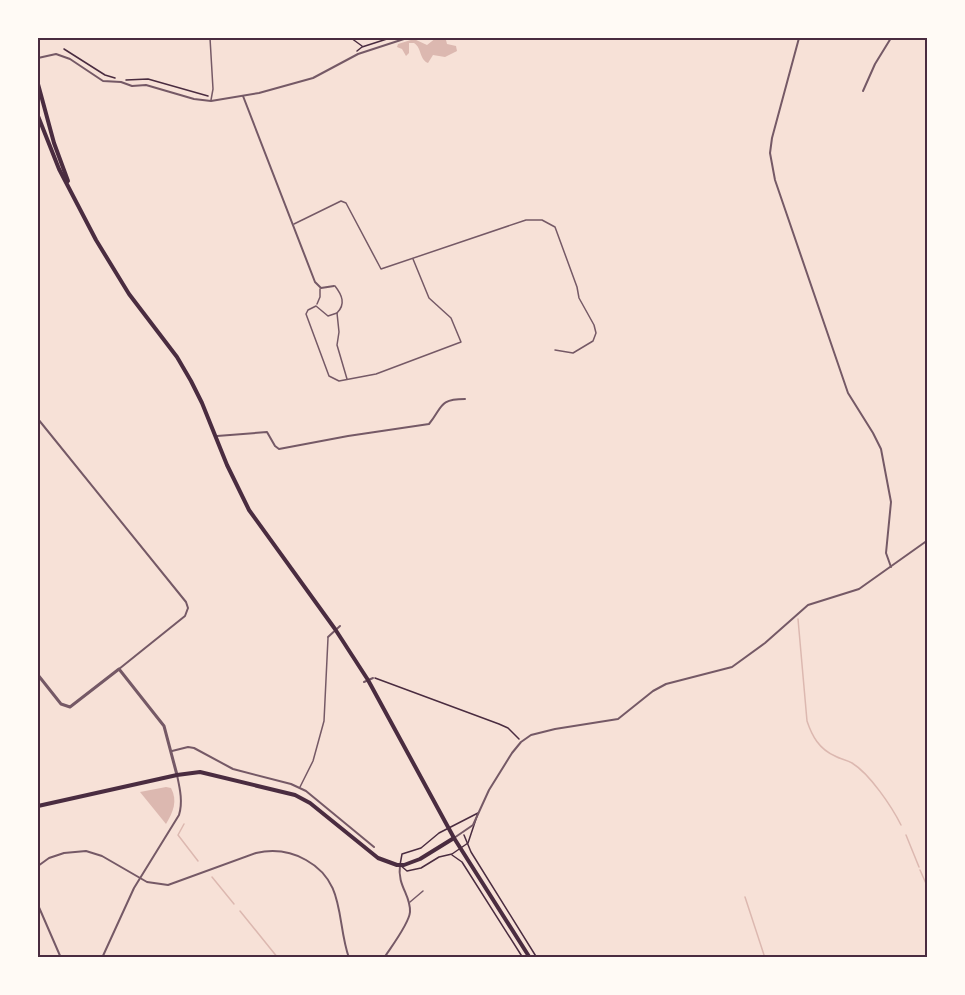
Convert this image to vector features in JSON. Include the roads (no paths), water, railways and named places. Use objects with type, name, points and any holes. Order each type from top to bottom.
[{"type":"main road","points":[[38,84],[54,143],[73,193]]},
{"type":"main road","points":[[38,116],[59,169],[96,240],[144,316],[177,357],[191,381],[249,510],[338,627],[454,838],[530,957]]},
{"type":"main road","points":[[38,806],[200,772],[217,774],[295,795],[310,803],[378,858],[400,865],[420,859],[454,838]]},
{"type":"street","points":[[38,58],[56,54],[70,59],[103,81],[121,82],[132,86],[146,85],[194,99],[212,99],[243,96],[313,78],[358,54],[407,38]]},
{"type":"street","points":[[799,38],[772,138],[771,164],[848,393],[873,433],[880,449],[891,502],[886,553],[891,567]]},
{"type":"street","points":[[863,91],[875,64],[891,38]]},
{"type":"street","points":[[243,96],[315,282],[321,288],[334,286]]},
{"type":"street","points":[[216,436],[267,432],[279,449],[294,448],[348,436],[429,424],[441,404],[447,400],[465,399]]},
{"type":"street","points":[[38,419],[186,602],[188,608],[185,616],[70,707],[61,704],[38,675]]},
{"type":"street","points":[[454,838],[472,825],[489,790],[521,742],[539,732],[618,719],[653,691],[666,684],[732,667],[765,643],[808,605],[859,589],[927,540]]},
{"type":"street","points":[[328,637],[338,627]]},
{"type":"street","points":[[102,957],[139,878],[182,808],[172,751],[164,726],[119,669]]},
{"type":"street","points":[[172,751],[188,747],[194,748],[233,769],[300,788],[312,795],[374,847]]},
{"type":"street","points":[[38,866],[49,858],[86,851],[102,856],[139,878],[155,884],[168,885],[256,853],[278,851],[296,855],[315,865],[333,888],[340,910],[349,957]]},
{"type":"street","points":[[384,957],[408,919],[410,910],[400,882],[400,865]]},
{"type":"street","points":[[38,905],[61,957]]},
{"type":"lane","points":[[210,38],[212,99]]},
{"type":"lane","points":[[293,225],[341,201],[346,203],[381,269],[526,220],[536,219],[551,224],[555,227],[578,287],[579,298],[591,316],[596,333],[593,341],[573,353],[555,350]]},
{"type":"lane","points":[[321,288],[316,306],[308,310],[306,314],[329,376],[339,381],[376,374],[461,342],[452,318],[429,298],[412,258]]},
{"type":"lane","points":[[316,306],[328,316],[337,313],[343,300],[334,286]]},
{"type":"lane","points":[[337,313],[339,332],[337,345],[347,379]]},
{"type":"lane","points":[[300,788],[313,761],[324,721],[328,637]]},
{"type":"lane","points":[[408,904],[423,891]]},
{"type":"waterway","points":[[798,619],[807,721],[811,732],[825,750],[852,763],[866,775],[886,800],[901,825]]},
{"type":"waterway","points":[[184,824],[178,835],[198,861]]},
{"type":"waterway","points":[[906,835],[919,867]]},
{"type":"waterway","points":[[920,870],[928,888]]},
{"type":"waterway","points":[[212,877],[234,904]]},
{"type":"waterway","points":[[745,897],[765,958]]},
{"type":"waterway","points":[[240,911],[278,958]]}]
